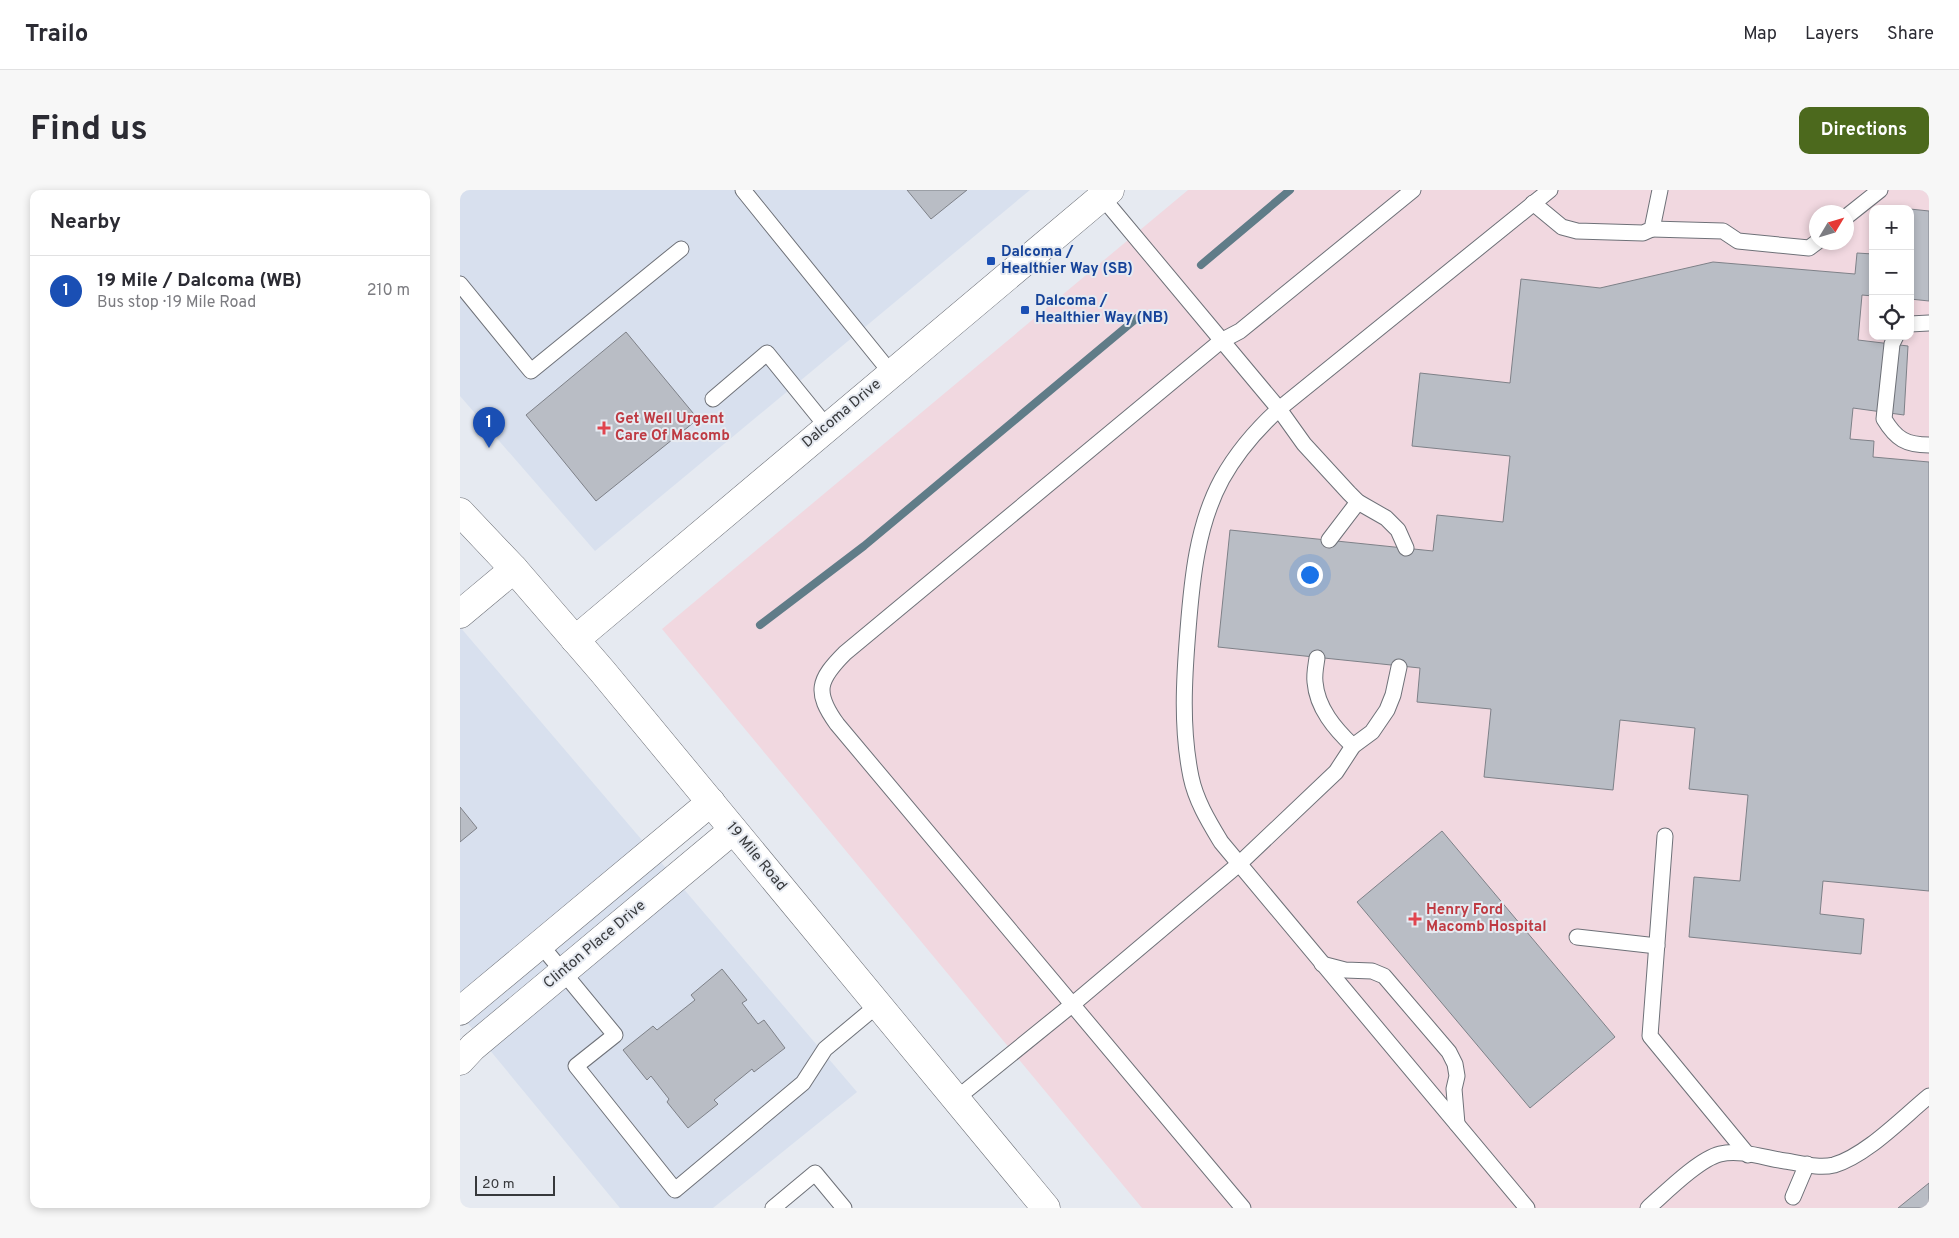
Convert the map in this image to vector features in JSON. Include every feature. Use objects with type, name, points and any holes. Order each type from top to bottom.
[{"type":"street","name":"Dalcoma Drive","points":[[575,640],[1106,193]]},
{"type":"street","name":"19 Mile Road","points":[[460,512],[514,569],[575,640],[957,1098],[1046,1208]]},
{"type":"street","points":[[460,614],[514,569]]},
{"type":"street","points":[[460,1012],[710,802]]},
{"type":"street","name":"Clinton Place Drive","points":[[460,1061],[473,1047],[733,830]]},
{"type":"lane","points":[[743,190],[891,373]]},
{"type":"lane","points":[[1243,1208],[837,724],[822,702],[821,689],[825,675],[845,653],[1221,341],[1240,331],[1413,190]]},
{"type":"lane","points":[[1527,1208],[1221,842],[1203,812],[1191,779],[1185,744],[1184,688],[1191,596],[1197,554],[1221,481],[1240,450],[1258,428],[1278,409],[1550,190]]},
{"type":"lane","points":[[1652,229],[1660,190]]},
{"type":"lane","points":[[1854,211],[1880,190]]},
{"type":"lane","points":[[1106,193],[1304,444],[1358,502],[1386,518],[1398,530],[1406,548]]},
{"type":"lane","points":[[1533,203],[1562,227],[1577,231],[1632,234],[1643,233],[1652,229],[1723,231],[1738,241],[1809,248]]},
{"type":"lane","points":[[460,284],[532,371],[681,248]]},
{"type":"lane","points":[[1914,324],[1929,322]]},
{"type":"lane","points":[[1894,340],[1884,420],[1893,434],[1907,442],[1929,445]]},
{"type":"lane","points":[[713,399],[767,353],[827,427]]},
{"type":"lane","points":[[1329,540],[1358,502]]},
{"type":"lane","points":[[1317,658],[1315,682],[1322,708],[1336,730],[1353,746]]},
{"type":"lane","points":[[957,1098],[1073,1004],[1239,864],[1336,772],[1353,746],[1372,732],[1387,710],[1393,695],[1399,667]]},
{"type":"lane","points":[[1665,836],[1650,1036],[1748,1155]]},
{"type":"lane","points":[[1577,937],[1657,946]]},
{"type":"lane","points":[[540,944],[615,1035],[576,1066],[676,1190],[803,1083],[825,1049],[879,1004]]},
{"type":"lane","points":[[1322,964],[1345,970],[1378,973],[1384,976],[1403,996],[1449,1052],[1455,1064],[1457,1076],[1454,1089],[1454,1105],[1457,1124]]},
{"type":"lane","points":[[1648,1208],[1708,1158],[1722,1153],[1736,1153],[1807,1164],[1831,1165],[1848,1160],[1864,1150],[1929,1096]]},
{"type":"lane","points":[[1793,1197],[1807,1164]]},
{"type":"lane","points":[[773,1208],[815,1173],[844,1208]]},
{"type":"shaded area","points":[[460,190],[1030,190],[595,551],[460,396]]},
{"type":"shaded area","name":"Henry Ford Macomb Hospital","points":[[1188,190],[1929,190],[1929,1208],[1142,1208],[662,629]]},
{"type":"shaded area","points":[[460,627],[857,1092],[713,1208],[620,1208],[460,1014]]},
{"type":"building","points":[[907,190],[967,190],[931,219]]},
{"type":"building","points":[[1914,209],[1929,211],[1929,301],[1914,299]]},
{"type":"building","points":[[1857,253],[1869,254],[1869,296],[1862,295],[1858,340],[1908,346],[1904,415],[1853,408],[1850,439],[1874,441],[1873,457],[1929,462],[1929,891],[1823,881],[1820,914],[1864,919],[1861,954],[1689,937],[1694,877],[1740,881],[1748,795],[1689,789],[1695,728],[1620,720],[1613,790],[1484,777],[1491,709],[1417,702],[1420,668],[1218,647],[1230,530],[1433,551],[1437,515],[1503,522],[1510,456],[1412,446],[1420,373],[1510,383],[1521,279],[1600,288],[1713,262],[1855,274]]},
{"type":"building","points":[[626,332],[698,419],[596,501],[526,415]]},
{"type":"building","points":[[460,807],[477,828],[460,842]]},
{"type":"building","points":[[1442,831],[1615,1037],[1530,1108],[1357,902]]},
{"type":"building","points":[[722,969],[747,1000],[742,1003],[758,1024],[764,1020],[785,1048],[754,1072],[752,1069],[714,1100],[718,1104],[688,1128],[667,1102],[669,1099],[651,1076],[647,1080],[623,1050],[653,1026],[657,1030],[695,1000],[691,995]]},
{"type":"building","points":[[1929,1183],[1929,1208],[1898,1208]]},
{"type":"waterway","points":[[1201,265],[1290,190]]},
{"type":"waterway","points":[[760,625],[864,546],[1137,318]]},
{"type":"place","name":"Dalcoma / Healthier Way (SB)","points":[[991,261]]},
{"type":"place","name":"Dalcoma / Healthier Way (NB)","points":[[1025,310]]},
{"type":"place","name":"Get Well Urgent Care Of Macomb","points":[[604,428]]},
{"type":"place","name":"19 Mile / Dalcoma (WB)","points":[[489,448]]},
{"type":"place","name":"Henry Ford Macomb Hospital","points":[[1415,919]]}]
